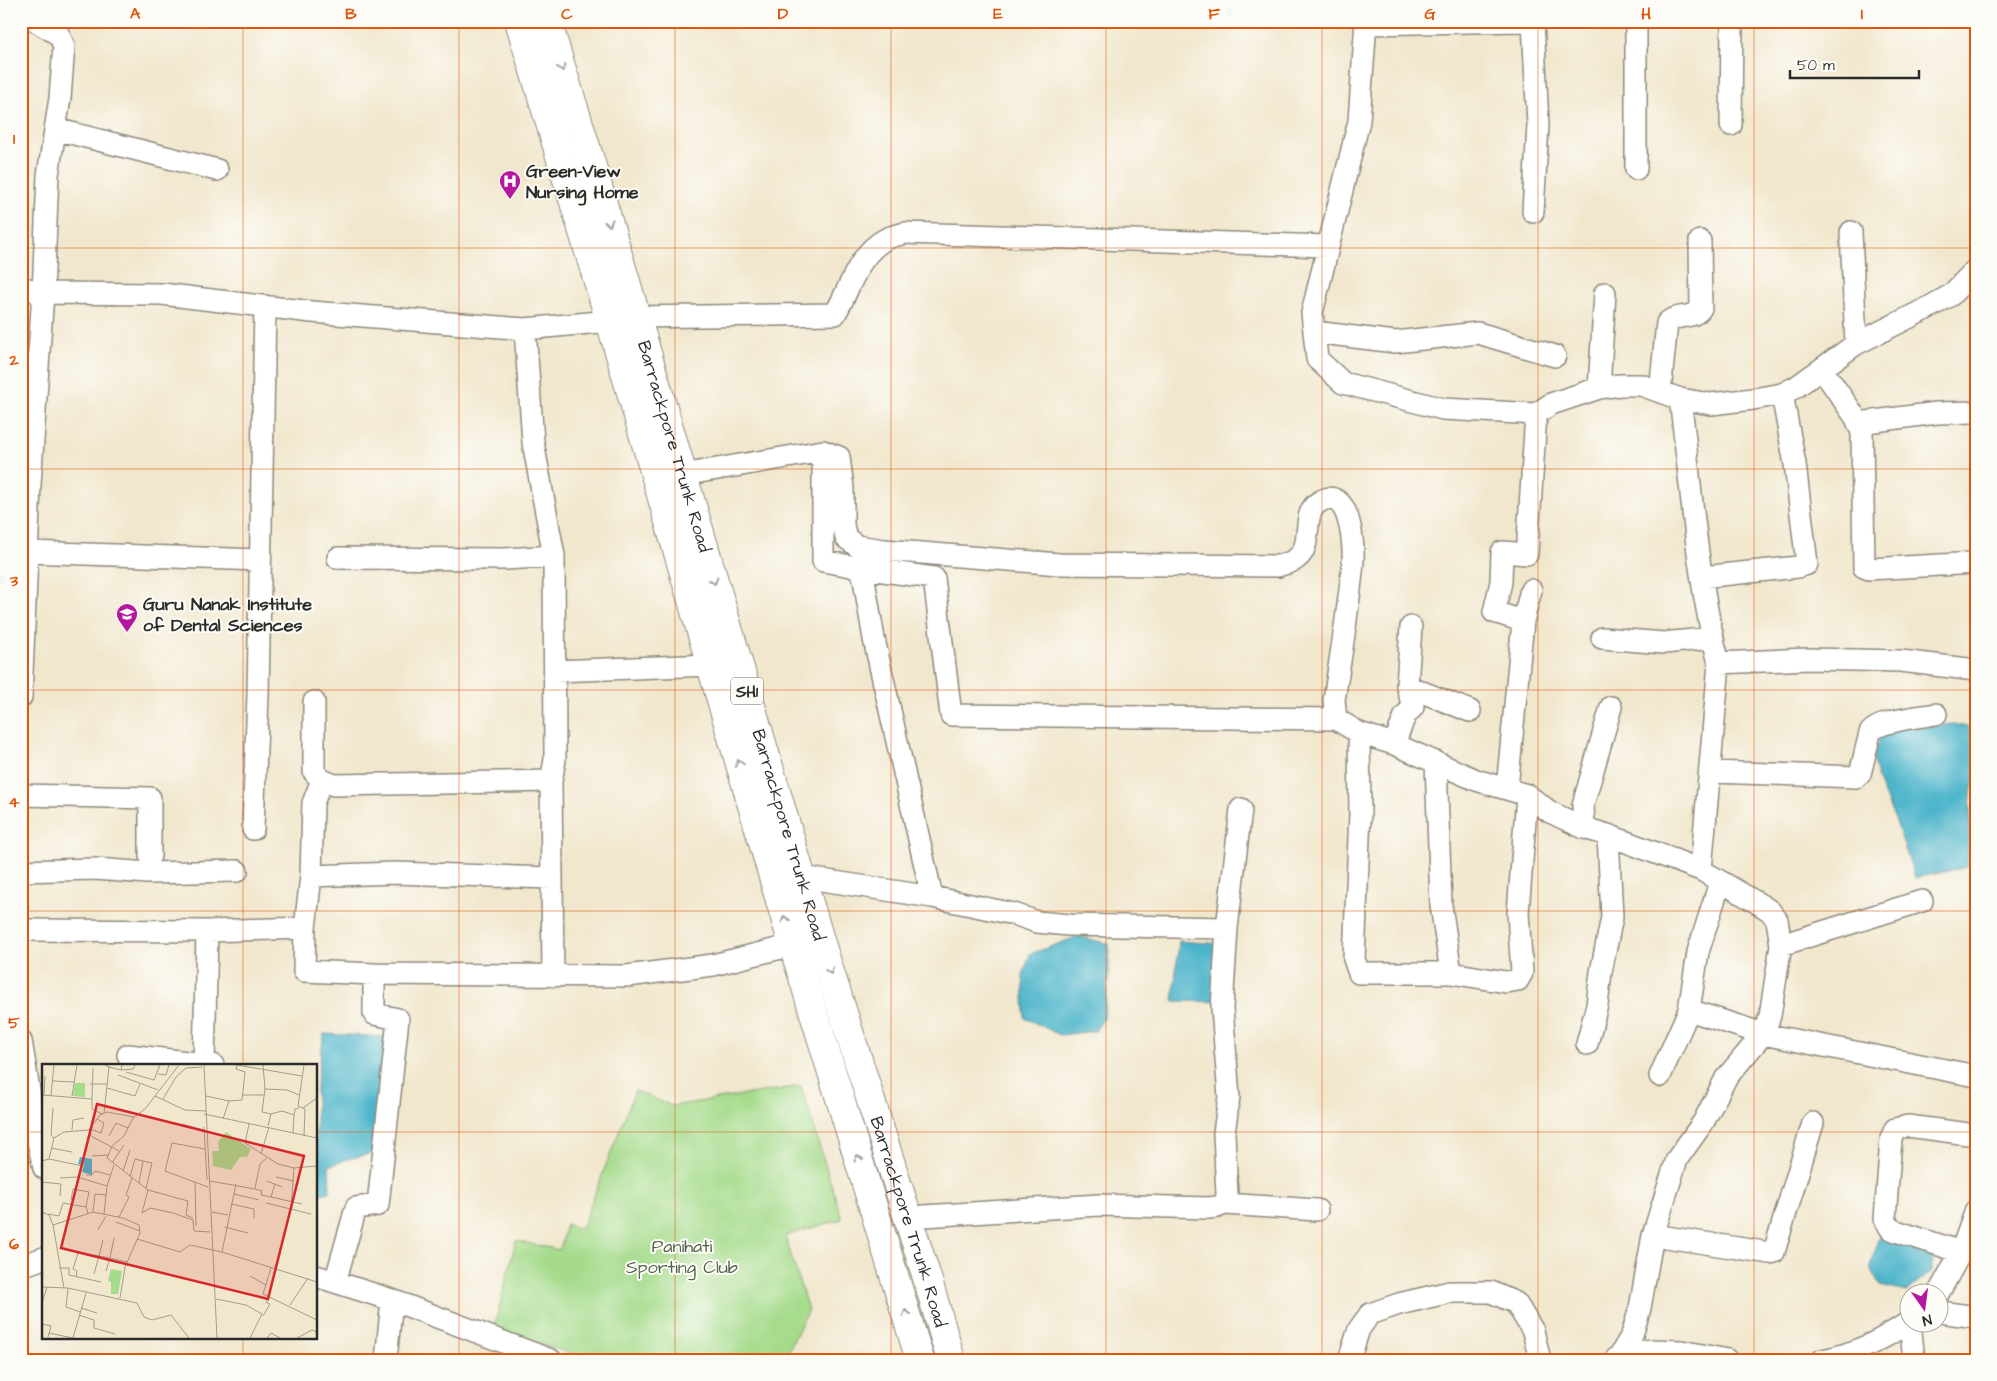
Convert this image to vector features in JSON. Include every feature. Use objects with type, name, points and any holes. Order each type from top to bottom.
[{"type":"main road","name":"Barrackpore Trunk Road","points":[[519,21],[623,319],[682,475],[802,877],[908,1217],[950,1360]]},
{"type":"main road","name":"Barrackpore Trunk Road","points":[[547,21],[591,163],[623,319],[711,665],[793,945],[920,1360]]},
{"type":"street","points":[[21,697],[28,518],[26,485],[43,293],[48,174],[60,98],[64,46],[59,35],[36,21]]},
{"type":"street","points":[[1523,21],[1366,23],[1359,121],[1312,313],[1317,359],[1343,383],[1443,409],[1536,414],[1551,404],[1599,388],[1620,384],[1641,385],[1670,396],[1711,404],[1782,394],[1822,369],[1856,344],[1951,295],[1976,269]]},
{"type":"street","points":[[1533,21],[1538,125],[1533,212]]},
{"type":"street","points":[[1636,21],[1636,169]]},
{"type":"street","points":[[1731,125],[1732,21]]},
{"type":"street","points":[[55,129],[217,170]]},
{"type":"street","points":[[1851,232],[1856,344]]},
{"type":"street","points":[[21,287],[43,293],[162,294],[445,324],[525,329],[623,319],[835,314],[859,265],[872,249],[886,239],[905,233],[1328,246]]},
{"type":"street","points":[[1700,241],[1701,308],[1697,314],[1673,318],[1665,326],[1670,396],[1712,638],[1719,663],[1701,870]]},
{"type":"street","points":[[1599,388],[1605,293]]},
{"type":"street","points":[[253,829],[264,306]]},
{"type":"street","points":[[525,329],[533,442],[554,556],[555,760],[551,781],[552,976]]},
{"type":"street","points":[[1314,332],[1395,342],[1478,333],[1556,356]]},
{"type":"street","points":[[1822,369],[1859,422],[1862,433],[1864,568],[1976,562]]},
{"type":"street","points":[[1702,577],[1798,568],[1807,564],[1794,464],[1782,394]]},
{"type":"street","points":[[1859,422],[1938,412],[1976,412]]},
{"type":"street","points":[[1523,621],[1494,612],[1502,582],[1502,552],[1527,554],[1536,414]]},
{"type":"street","points":[[682,475],[823,451],[838,457],[843,488],[843,525],[846,538],[857,546],[884,550],[1059,564],[1278,566],[1296,560],[1305,548],[1311,511],[1316,503],[1331,498],[1340,502],[1348,515],[1353,559],[1334,700],[1336,719]]},
{"type":"street","points":[[823,451],[823,561],[934,578],[950,715],[1336,719],[1359,733],[1394,744],[1476,780],[1517,792],[1550,812],[1584,828],[1608,835],[1701,870],[1770,911],[1777,920],[1781,946],[1770,1016],[1763,1034],[1726,1078],[1704,1121],[1676,1159],[1653,1235],[1640,1308],[1632,1335],[1618,1357]]},
{"type":"street","points":[[27,552],[260,560]]},
{"type":"street","points":[[338,558],[505,559],[554,556]]},
{"type":"street","points":[[862,568],[874,640],[932,897]]},
{"type":"street","points":[[1359,733],[1360,813],[1354,959],[1359,973],[1451,973],[1506,982],[1518,980],[1522,973],[1518,913],[1517,792],[1523,621],[1531,590]]},
{"type":"street","points":[[1394,744],[1405,716],[1413,707],[1407,686],[1411,627]]},
{"type":"street","points":[[1602,638],[1664,642],[1712,638]]},
{"type":"street","points":[[1719,663],[1808,659],[1901,661],[1976,670]]},
{"type":"street","points":[[554,671],[711,665]]},
{"type":"street","points":[[1407,686],[1470,711]]},
{"type":"street","points":[[314,702],[314,772],[322,780],[334,785],[551,781]]},
{"type":"street","points":[[1584,828],[1583,805],[1611,707]]},
{"type":"street","points":[[1710,772],[1856,777],[1860,774],[1870,733],[1874,729],[1890,723],[1936,714]]},
{"type":"street","points":[[1436,762],[1441,905],[1451,973]]},
{"type":"street","points":[[322,780],[313,803],[311,876],[305,928],[304,971],[374,974],[627,976],[713,965],[793,945]]},
{"type":"street","points":[[21,795],[150,798],[150,856]]},
{"type":"street","points":[[1224,1204],[1227,1195],[1224,1134],[1228,1097],[1222,1008],[1227,928],[1241,809]]},
{"type":"street","points":[[1588,1044],[1597,1005],[1600,972],[1612,916],[1608,835]]},
{"type":"street","points":[[21,871],[95,869],[148,873],[237,871]]},
{"type":"street","points":[[311,876],[394,873],[552,878]]},
{"type":"street","points":[[802,877],[932,897],[1014,914],[1037,922],[1069,925],[1227,928]]},
{"type":"street","points":[[1660,1076],[1689,1010],[1698,952],[1720,882]]},
{"type":"street","points":[[1781,946],[1922,901]]},
{"type":"street","points":[[21,930],[207,931],[305,928]]},
{"type":"street","points":[[128,1055],[209,1064],[207,931]]},
{"type":"street","points":[[374,974],[374,1014],[398,1018],[378,1205],[356,1208],[326,1279],[392,1300],[551,1360]]},
{"type":"street","points":[[1689,1010],[1763,1034],[1976,1076]]},
{"type":"street","points":[[21,1042],[42,1150]]},
{"type":"street","points":[[1653,1235],[1770,1253],[1774,1252],[1813,1123]]},
{"type":"street","points":[[1961,1252],[1896,1231],[1887,1225],[1884,1219],[1892,1139],[1895,1130],[1908,1126],[1976,1136]]},
{"type":"street","points":[[908,1217],[1099,1206],[1208,1208],[1224,1204],[1317,1210]]},
{"type":"street","points":[[1943,1284],[1961,1252],[1976,1210]]},
{"type":"street","points":[[21,1266],[42,1259]]},
{"type":"street","points":[[1349,1360],[1359,1329],[1370,1314],[1399,1304],[1450,1292],[1491,1292],[1516,1303],[1533,1331],[1540,1360]]},
{"type":"street","points":[[386,1360],[392,1300]]},
{"type":"street","points":[[1950,1313],[1976,1317]]},
{"type":"street","points":[[1822,1360],[1841,1357],[1884,1339],[1900,1329]]},
{"type":"street","points":[[1911,1334],[1914,1360]]},
{"type":"street","points":[[1618,1357],[1650,1350],[1682,1351],[1727,1360]]},
{"type":"green space","name":"Panihati Sporting Club","points":[[801,1086],[842,1219],[785,1236],[808,1310],[784,1360],[581,1360],[581,1357],[494,1328],[516,1241],[560,1250],[566,1224],[581,1229],[635,1091],[672,1106]]},
{"type":"water","points":[[1954,724],[1976,729],[1976,776],[1970,807],[1973,866],[1915,878],[1896,822],[1877,778],[1873,756],[1883,730]]},
{"type":"water","points":[[1079,936],[1109,944],[1109,971],[1104,1018],[1095,1031],[1060,1035],[1025,1018],[1023,975],[1030,954]]},
{"type":"water","points":[[1179,941],[1225,944],[1226,1002],[1173,1001]]},
{"type":"water","points":[[324,1034],[393,1037],[383,1151],[348,1159],[329,1166],[330,1192],[318,1195],[318,1072]]},
{"type":"water","points":[[1883,1228],[1933,1258],[1931,1272],[1917,1284],[1900,1284],[1900,1290],[1880,1286],[1870,1266]]},
{"type":"place","name":"Green-View Nursing Home","points":[[510,200]]},
{"type":"place","name":"Guru Nanak Institute of Dental Sciences","points":[[127,633]]}]
